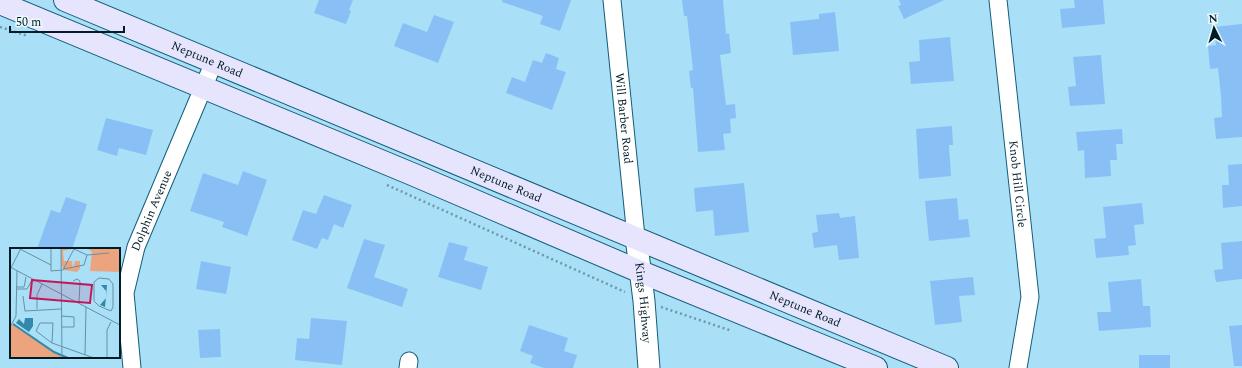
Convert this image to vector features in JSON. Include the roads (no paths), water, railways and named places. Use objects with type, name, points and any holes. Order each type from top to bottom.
[{"type":"main road","name":"Neptune Road","points":[[65,0],[947,368]]},
{"type":"main road","points":[[0,4],[412,174],[640,272],[876,368]]},
{"type":"street","name":"Will Barber Road","points":[[612,0],[636,237]]},
{"type":"street","name":"Knob Hill Circle","points":[[998,0],[1030,297],[1018,368]]},
{"type":"street","name":"Dolphin Avenue","points":[[132,368],[125,293],[136,247],[204,89],[214,62]]},
{"type":"street","name":"Kings Highway","points":[[636,237],[644,301],[649,368]]}]
